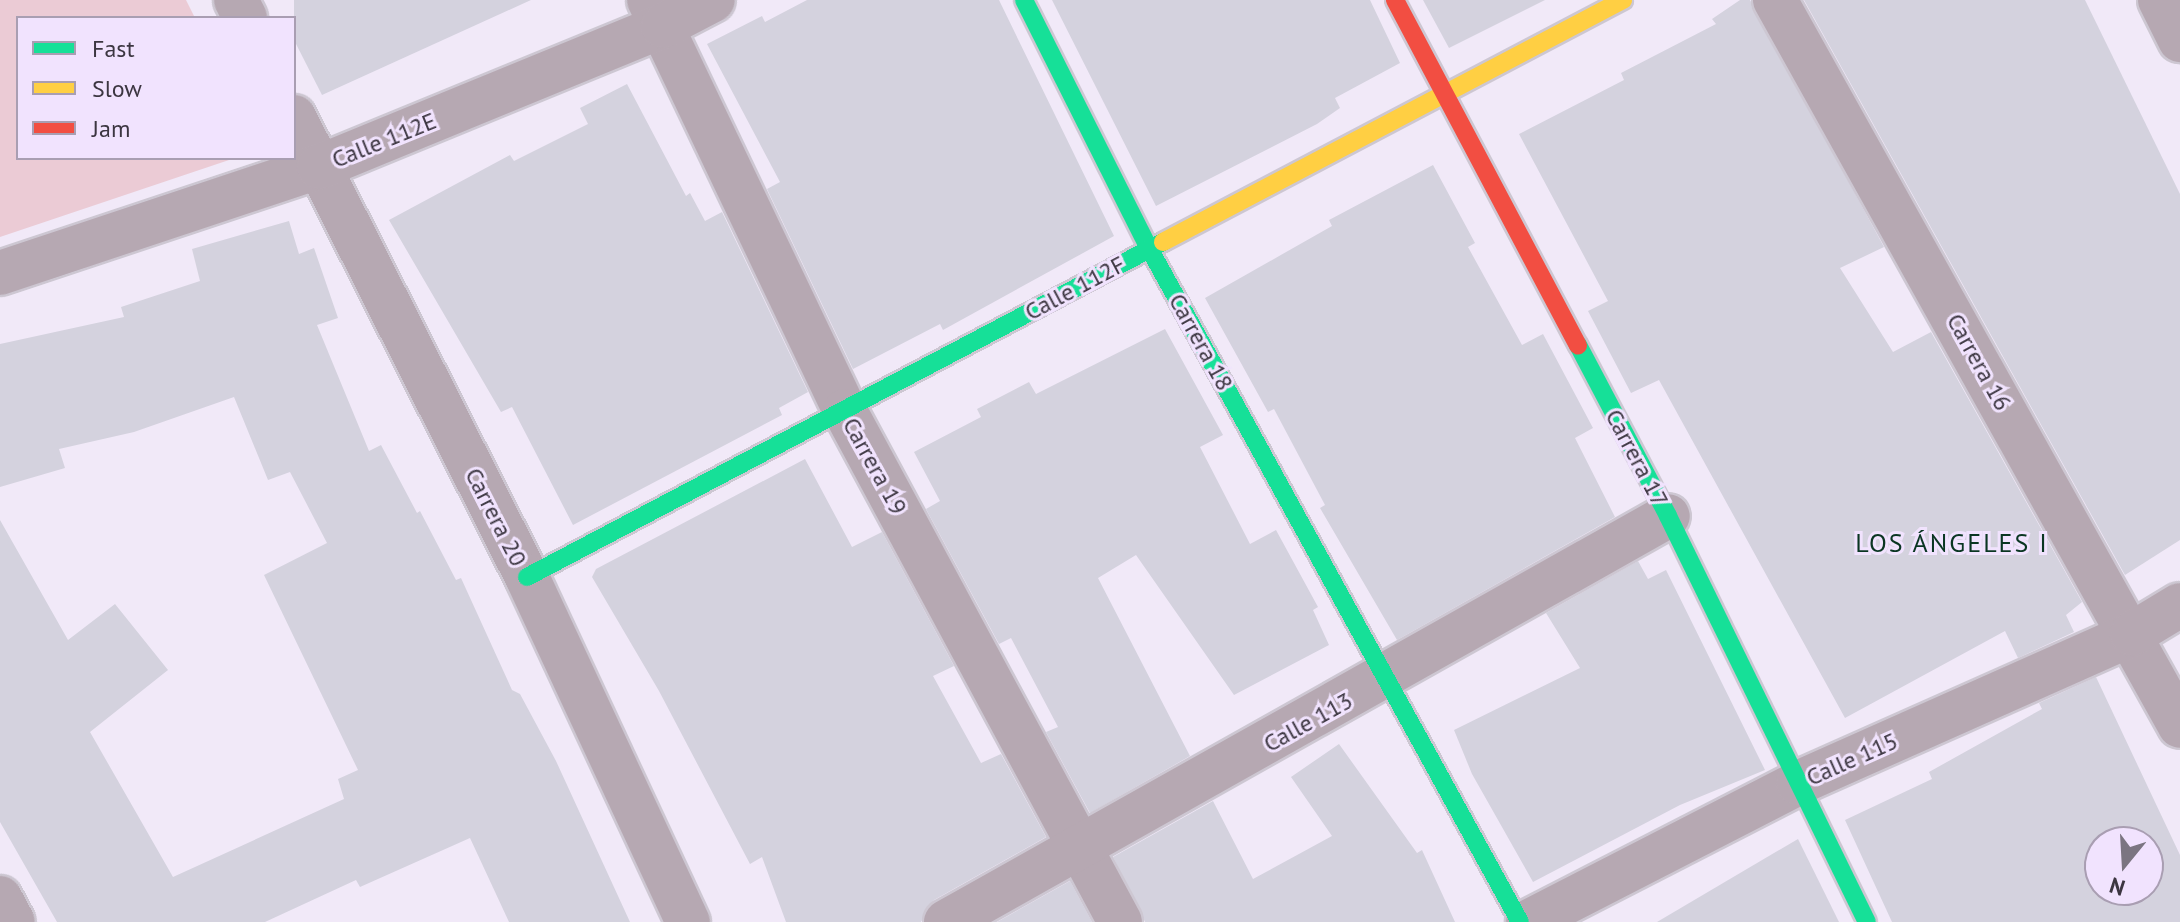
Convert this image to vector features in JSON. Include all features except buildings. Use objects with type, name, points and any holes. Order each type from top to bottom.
[{"type":"street","name":"Calle 112E","points":[[0,273],[319,167],[656,13],[713,0]]},
{"type":"street","name":"Carrera 18","points":[[1024,0],[1149,248],[1520,922]]},
{"type":"street","name":"Carrera 17","points":[[1395,0],[1668,516],[1867,922]]},
{"type":"street","name":"Calle 112F","points":[[527,577],[1623,0]]},
{"type":"street","name":"Carrera 16","points":[[1775,0],[2132,634],[2180,726]]},
{"type":"street","points":[[2160,0],[2180,40]]},
{"type":"street","name":"Carrera 19","points":[[656,13],[845,411],[1084,847],[1120,922]]},
{"type":"street","name":"Carrera 20","points":[[296,121],[527,577],[688,922]]},
{"type":"street","name":"Calle 113","points":[[946,922],[1385,679],[1668,516]]},
{"type":"street","name":"Calle 115","points":[[1528,922],[1798,783],[2132,634],[2180,605]]},
{"type":"street","points":[[0,898],[13,922]]},
{"type":"shaded area","points":[[0,0],[186,0],[194,16],[16,16],[16,160],[229,160],[0,237]]},
{"type":"traffic: fast","points":[[1024,0],[1149,248],[1520,922]]},
{"type":"traffic: fast","points":[[527,577],[1163,242]]},
{"type":"traffic: fast","points":[[1578,345],[1668,516],[1867,922]]},
{"type":"traffic: slow","points":[[1163,242],[1623,0]]},
{"type":"traffic: jam","points":[[1395,0],[1578,345]]},
{"type":"district","name":"LOS ÁNGELES I","points":[[1952,543]]}]
